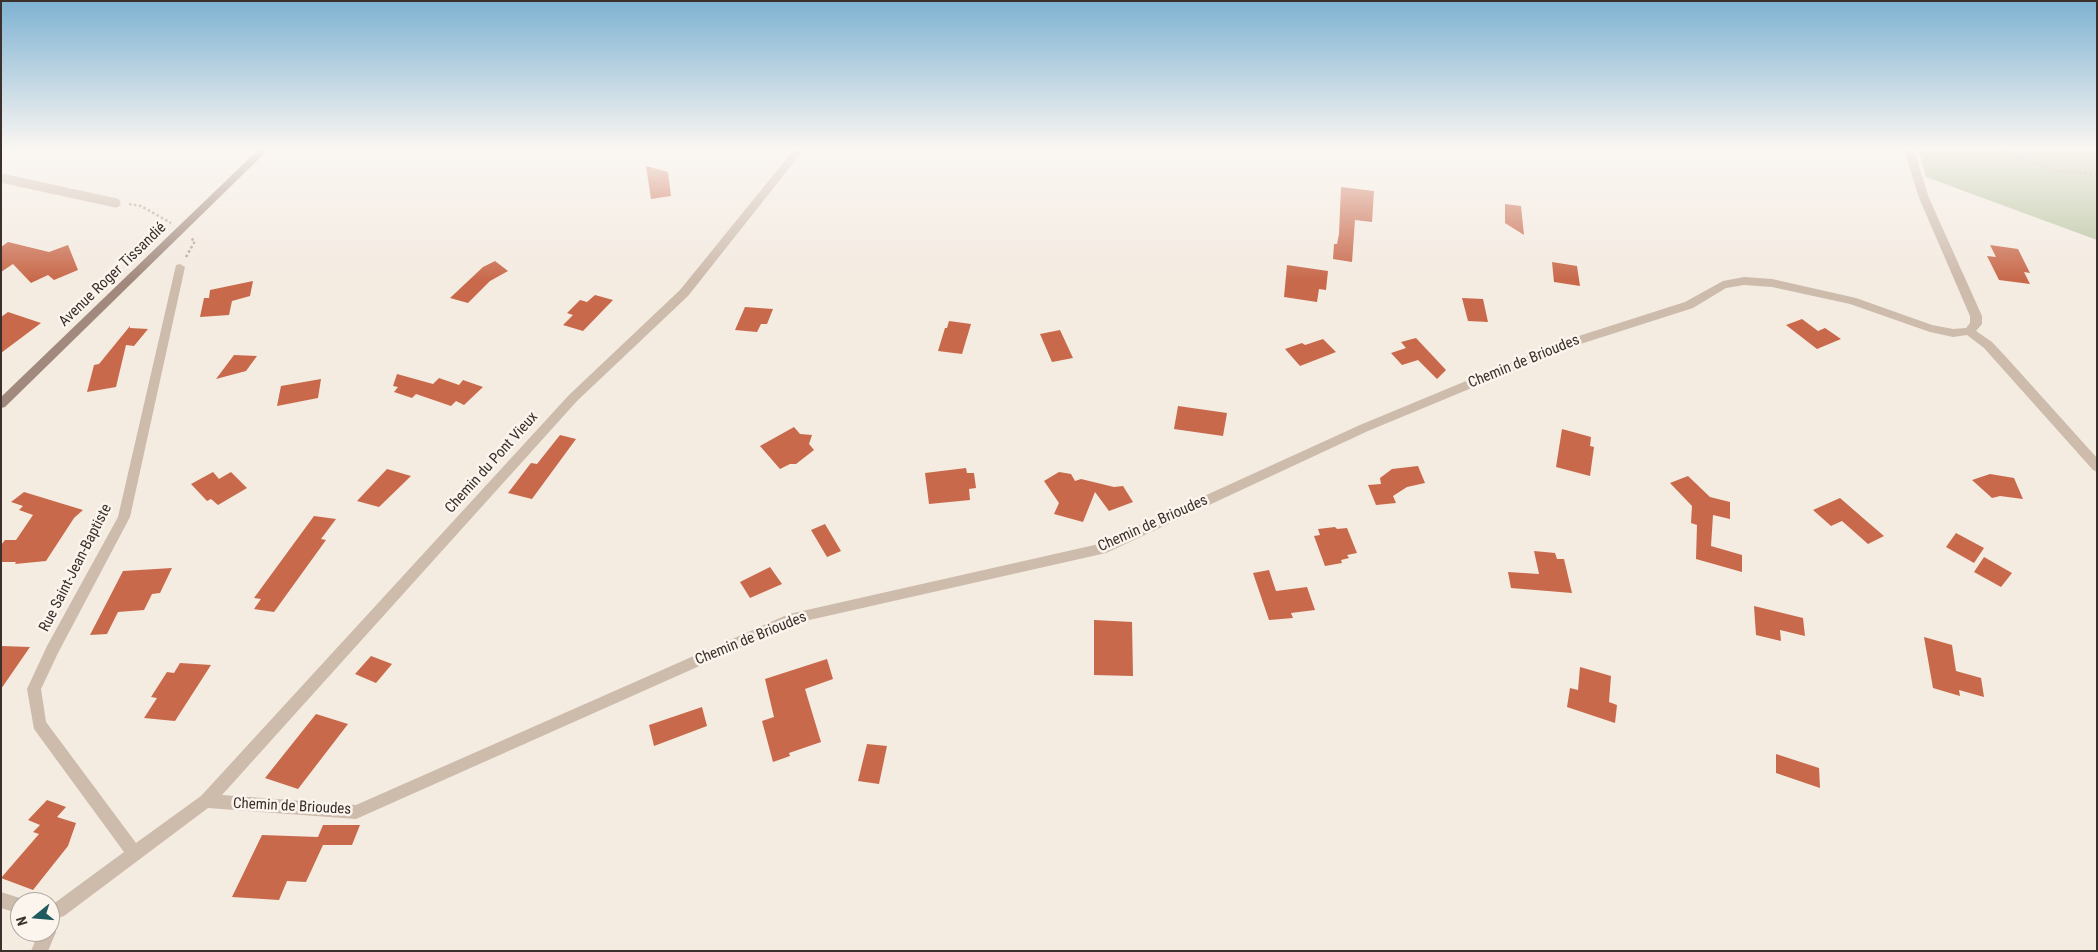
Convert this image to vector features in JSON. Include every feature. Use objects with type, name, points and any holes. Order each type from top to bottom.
[{"type":"main road","name":"Avenue Roger Tissandié","points":[[1,404],[221,191]]},
{"type":"street","name":"Chemin du Pont Vieux","points":[[206,801],[573,398],[684,293],[765,191]]},
{"type":"street","points":[[1922,191],[1976,316],[1976,324],[1969,331],[1988,345],[2003,360],[2097,468]]},
{"type":"street","name":"Rue Saint-Jean-Baptiste","points":[[135,854],[39,724],[34,689],[52,650],[124,517],[180,267]]},
{"type":"street","name":"Chemin de Brioudes","points":[[206,801],[356,812],[794,618],[1101,550],[1364,428],[1564,345],[1689,305],[1723,285],[1744,281],[1772,283],[1852,301],[1930,328],[1953,333],[1969,331]]},
{"type":"street","points":[[60,905],[135,854],[206,801]]},
{"type":"lane","points":[[63,191],[116,203]]},
{"type":"path","points":[[116,203],[141,206],[176,225],[194,241],[180,267]]},
{"type":"green space","points":[[1965,191],[2097,191],[2097,240]]},
{"type":"building","points":[[650,191],[670,191],[671,196],[651,199]]},
{"type":"building","points":[[1341,191],[1374,191],[1372,222],[1355,220],[1352,262],[1333,259],[1334,244],[1337,244]]},
{"type":"building","points":[[1505,204],[1521,206],[1524,235],[1505,223]]},
{"type":"building","points":[[8,242],[49,252],[68,245],[78,270],[54,280],[48,275],[31,283],[13,264],[1,272],[1,247]]},
{"type":"building","points":[[1990,245],[2018,249],[2030,273],[2024,272],[2030,284],[1999,280],[1987,256],[1996,257]]},
{"type":"building","points":[[495,261],[508,271],[490,281],[468,303],[450,298],[483,267]]},
{"type":"building","points":[[1552,262],[1577,266],[1580,286],[1554,282]]},
{"type":"building","points":[[1287,265],[1328,271],[1326,290],[1319,289],[1317,302],[1284,297]]},
{"type":"building","points":[[253,281],[250,296],[232,301],[229,315],[200,317],[204,298],[209,298],[210,290]]},
{"type":"building","points":[[595,295],[613,300],[583,331],[563,325],[573,315],[567,313],[580,300],[587,302]]},
{"type":"building","points":[[1462,298],[1483,299],[1488,322],[1468,321]]},
{"type":"building","points":[[745,307],[773,309],[767,324],[761,324],[757,332],[735,330]]},
{"type":"building","points":[[8,312],[41,323],[1,353],[1,317]]},
{"type":"building","points":[[1802,319],[1818,331],[1825,328],[1841,339],[1817,349],[1786,325]]},
{"type":"building","points":[[949,321],[971,324],[962,354],[938,351]]},
{"type":"building","points":[[130,326],[130,328],[148,329],[134,346],[126,345],[116,387],[87,392],[94,365],[99,364]]},
{"type":"building","points":[[1060,330],[1073,358],[1052,362],[1040,334]]},
{"type":"building","points":[[1416,338],[1446,370],[1437,379],[1418,360],[1402,365],[1391,353],[1406,348],[1401,342]]},
{"type":"building","points":[[1323,339],[1336,352],[1300,366],[1285,349],[1302,343],[1305,345]]},
{"type":"building","points":[[234,355],[257,356],[246,371],[216,379]]},
{"type":"building","points":[[397,374],[433,384],[439,378],[459,385],[463,380],[483,387],[464,405],[456,401],[451,406],[416,394],[412,398],[394,392],[398,387],[393,386]]},
{"type":"building","points":[[321,379],[318,398],[277,406],[281,386]]},
{"type":"building","points":[[1178,406],[1227,413],[1223,436],[1174,429]]},
{"type":"building","points":[[794,427],[800,434],[812,435],[809,444],[814,450],[796,464],[790,464],[780,469],[760,446]]},
{"type":"building","points":[[1562,429],[1591,437],[1590,446],[1594,447],[1590,476],[1556,467]]},
{"type":"building","points":[[560,435],[576,439],[532,499],[508,493],[531,463],[537,464]]},
{"type":"building","points":[[1418,466],[1425,483],[1407,487],[1393,496],[1396,503],[1376,505],[1368,485],[1381,484],[1380,478],[1392,469]]},
{"type":"building","points":[[966,468],[967,473],[974,473],[976,488],[969,489],[970,500],[929,504],[925,473]]},
{"type":"building","points":[[387,469],[411,476],[379,507],[357,501]]},
{"type":"building","points":[[213,472],[219,479],[231,472],[247,488],[218,505],[211,499],[207,501],[191,484]]},
{"type":"building","points":[[1059,472],[1071,474],[1075,481],[1081,479],[1114,487],[1123,486],[1133,502],[1109,511],[1095,492],[1083,522],[1054,514],[1059,503],[1044,481]]},
{"type":"building","points":[[1990,474],[2014,478],[2023,499],[2000,496],[1992,498],[1972,480]]},
{"type":"building","points":[[1688,476],[1710,497],[1730,502],[1730,519],[1713,515],[1711,546],[1742,555],[1742,572],[1696,559],[1697,525],[1691,523],[1692,506],[1670,483]]},
{"type":"building","points":[[24,492],[83,510],[74,518],[46,561],[15,564],[16,562],[1,562],[1,545],[5,540],[16,540],[33,515],[19,510],[23,506],[11,502]]},
{"type":"building","points":[[1840,498],[1884,536],[1868,544],[1842,521],[1831,526],[1813,510]]},
{"type":"building","points":[[314,516],[336,519],[321,539],[326,540],[274,612],[254,609],[261,599],[254,598]]},
{"type":"building","points":[[825,524],[841,551],[827,557],[811,530]]},
{"type":"building","points":[[1335,527],[1337,529],[1347,528],[1357,553],[1347,555],[1349,558],[1341,560],[1342,563],[1325,566],[1314,536],[1320,535],[1318,529]]},
{"type":"building","points":[[1956,533],[1984,548],[1974,563],[1946,547]]},
{"type":"building","points":[[1534,551],[1555,553],[1557,559],[1564,559],[1572,593],[1511,588],[1508,572],[1539,574]]},
{"type":"building","points":[[1984,557],[2012,573],[2001,587],[1974,572]]},
{"type":"building","points":[[770,567],[782,584],[750,598],[740,582]]},
{"type":"building","points":[[172,568],[160,593],[152,594],[144,610],[118,612],[107,634],[90,635],[123,571]]},
{"type":"building","points":[[1269,570],[1276,591],[1307,587],[1315,610],[1291,613],[1293,618],[1269,620],[1253,573]]},
{"type":"building","points":[[1754,606],[1803,618],[1805,636],[1780,630],[1781,641],[1756,635]]},
{"type":"building","points":[[1094,620],[1132,622],[1133,676],[1094,675]]},
{"type":"building","points":[[1924,637],[1952,645],[1956,671],[1981,678],[1984,697],[1959,690],[1960,696],[1933,688]]},
{"type":"building","points":[[1,646],[30,647],[1,689]]},
{"type":"building","points":[[371,656],[392,664],[376,683],[355,674]]},
{"type":"building","points":[[827,659],[833,679],[805,689],[821,742],[789,753],[790,756],[773,762],[762,721],[774,717],[765,679]]},
{"type":"building","points":[[180,663],[211,665],[175,721],[144,718],[157,698],[151,697],[167,672],[174,673]]},
{"type":"building","points":[[1580,667],[1611,676],[1609,702],[1617,705],[1615,723],[1567,707],[1570,688],[1578,690]]},
{"type":"building","points":[[702,707],[707,726],[654,746],[649,725]]},
{"type":"building","points":[[316,714],[348,724],[298,789],[265,778]]},
{"type":"building","points":[[867,744],[887,746],[879,784],[858,781]]},
{"type":"building","points":[[1776,754],[1819,768],[1820,788],[1776,773]]},
{"type":"building","points":[[47,800],[66,807],[57,817],[76,823],[68,846],[33,890],[1,878],[39,834],[33,832],[40,825],[28,820]]},
{"type":"building","points":[[323,825],[360,825],[352,845],[323,845],[306,882],[287,881],[279,900],[232,897],[262,835],[318,837]]}]
